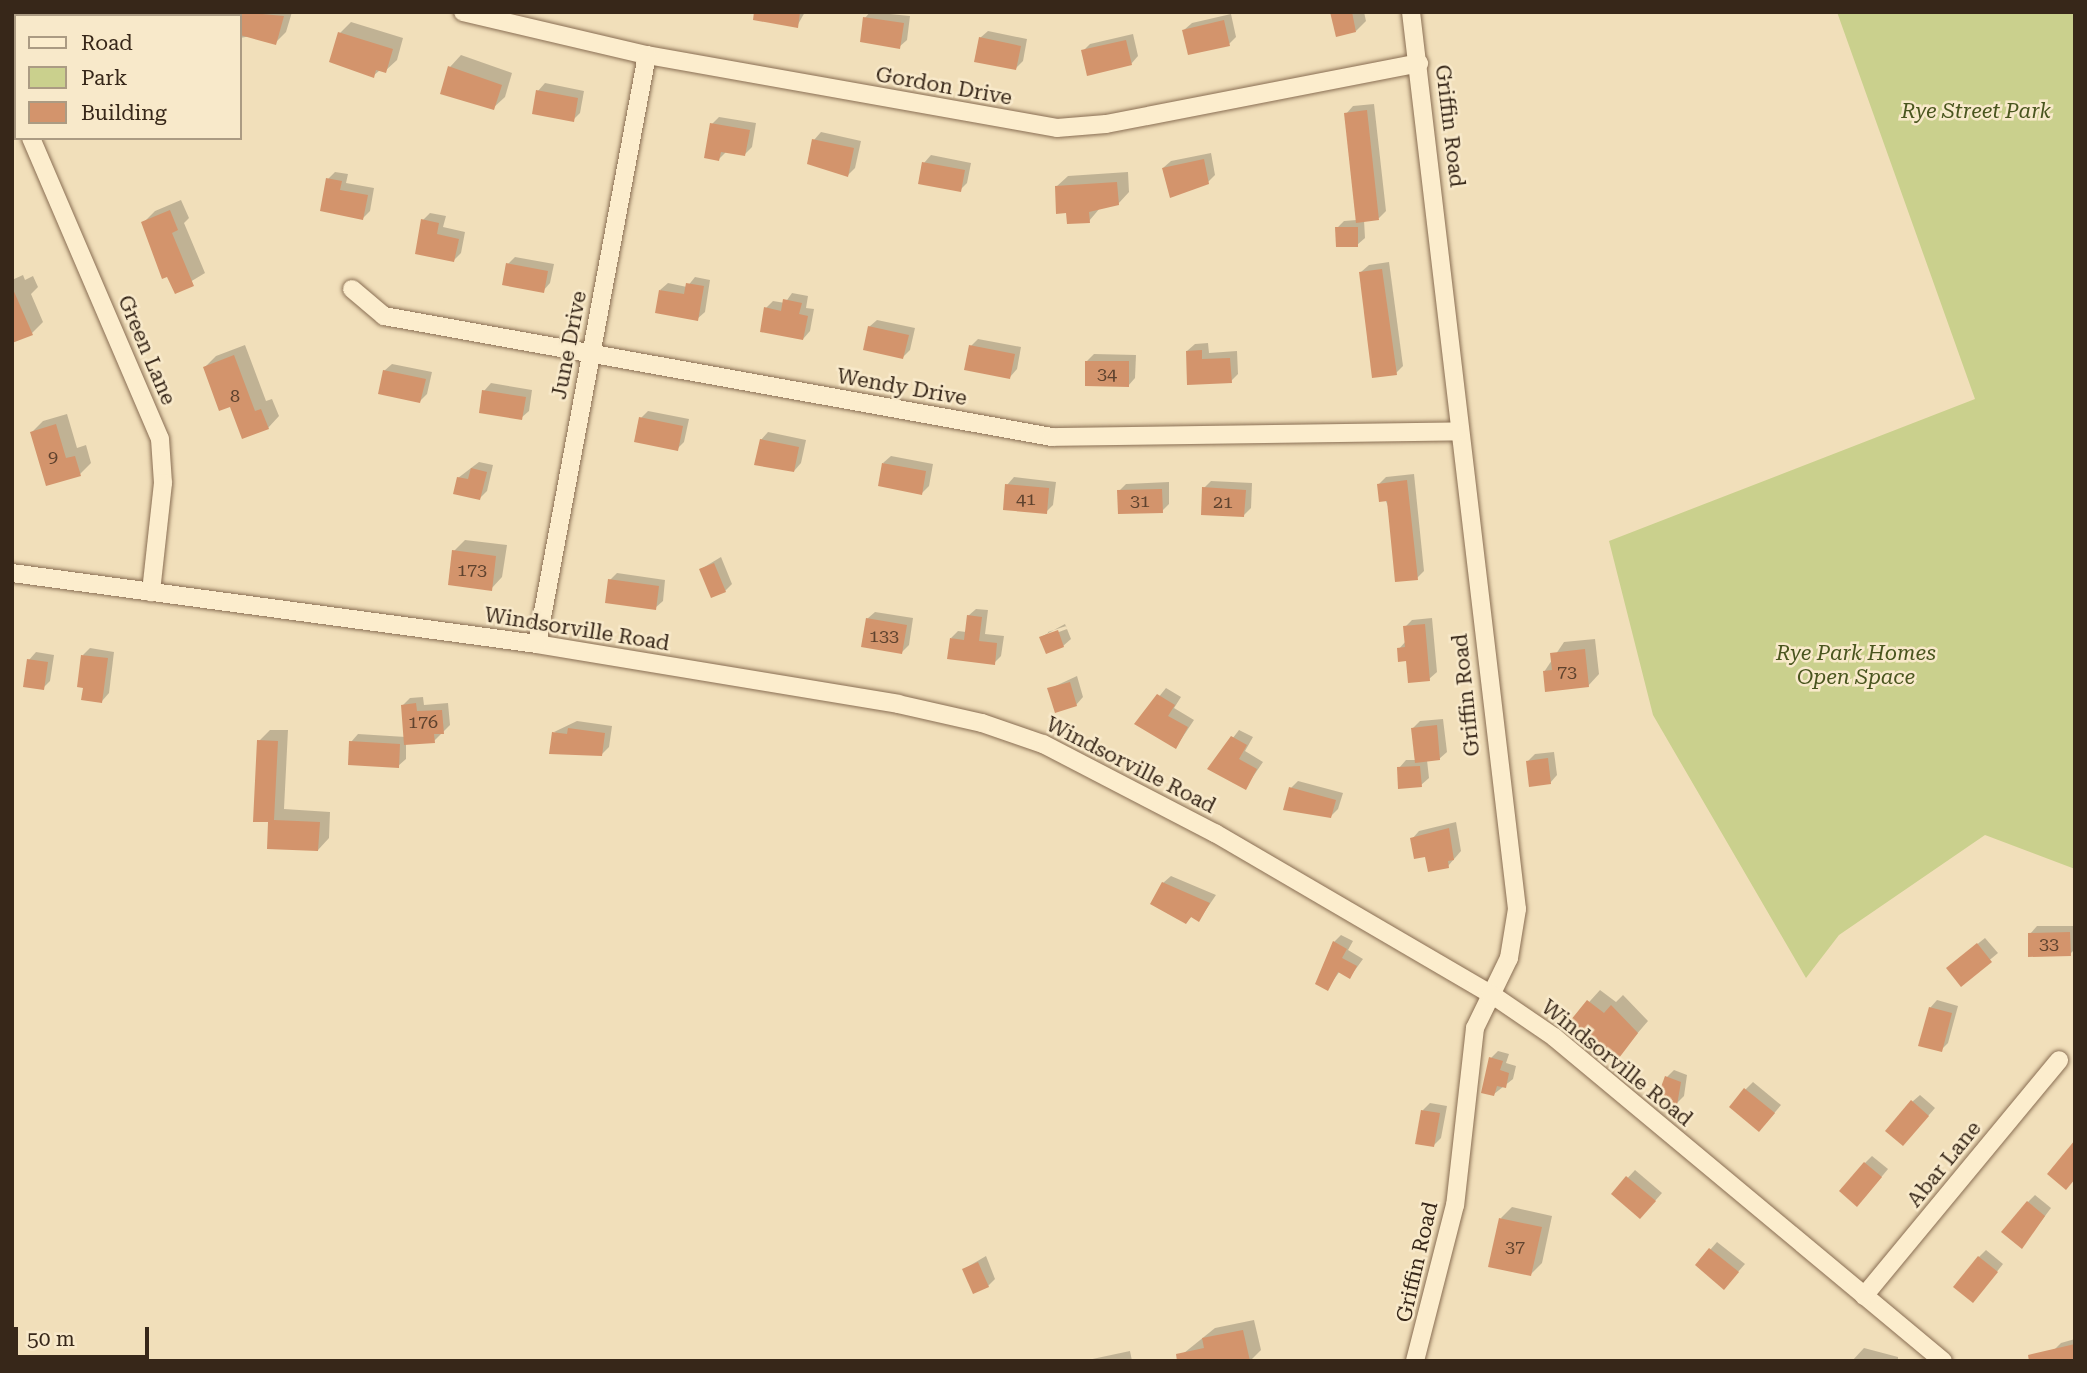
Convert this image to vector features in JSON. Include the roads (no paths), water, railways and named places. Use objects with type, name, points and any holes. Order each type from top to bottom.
[{"type":"street","name":"Gordon Drive","points":[[463,12],[647,55],[1057,128],[1106,124],[1419,63]]},
{"type":"street","name":"Griffin Road","points":[[1411,12],[1517,909],[1509,958],[1475,1028],[1455,1205],[1415,1361]]},
{"type":"street","name":"June Drive","points":[[537,644],[647,55]]},
{"type":"street","name":"Green Lane","points":[[33,140],[160,439],[163,483],[151,592]]},
{"type":"street","name":"Wendy Drive","points":[[352,289],[384,316],[1052,436],[1460,431]]},
{"type":"street","name":"Windsorville Road","points":[[12,573],[537,644],[898,705],[982,723],[1043,744],[1215,832],[1491,994],[1554,1037],[1943,1361]]},
{"type":"street","name":"Abar Lane","points":[[1864,1297],[2059,1060]]},
{"type":"park label","name":"Rye Street Park","points":[[1976,111]]},
{"type":"park label","name":"Rye Park Homes Open Space","points":[[1856,665]]}]
